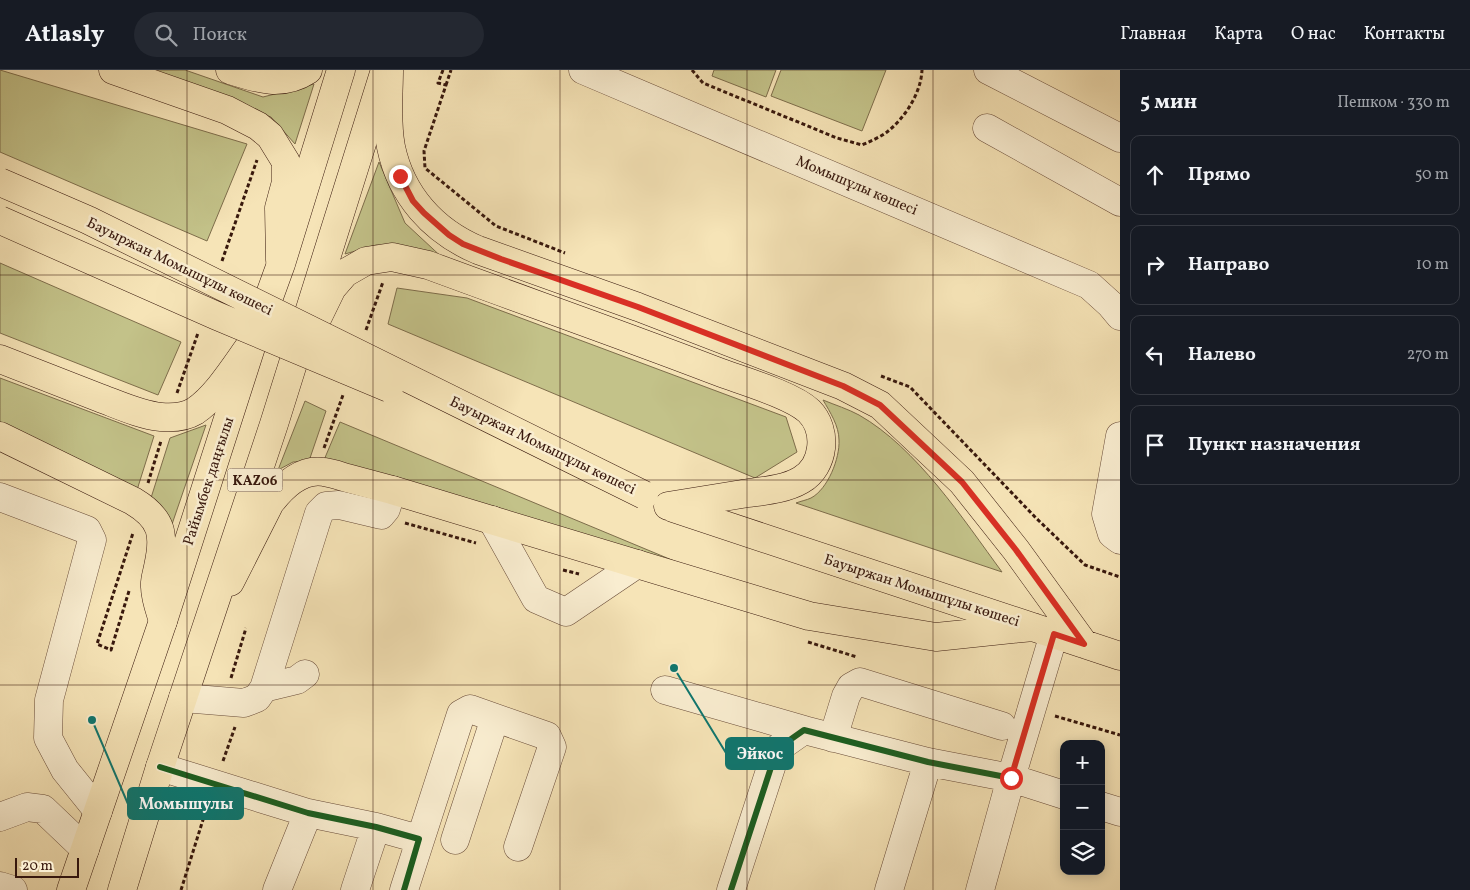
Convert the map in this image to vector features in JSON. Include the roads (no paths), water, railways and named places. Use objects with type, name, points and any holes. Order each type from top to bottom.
[{"type":"main road","points":[[113,70],[228,110],[258,126],[270,136],[286,162],[286,182],[279,208],[281,264]]},
{"type":"main road","points":[[230,70],[252,77],[272,80],[292,79],[308,70]]},
{"type":"main road","name":"Райымбек даңғылы","points":[[71,890],[162,621],[252,344],[281,264],[340,70]]},
{"type":"main road","name":"KАZ06","points":[[122,890],[160,767],[274,424],[385,70]]},
{"type":"main road","points":[[389,70],[388,121],[395,162],[413,201],[436,224],[463,244],[638,307],[843,386],[880,405],[962,482],[1016,550],[1084,644]]},
{"type":"main road","name":"Бауыржан Момышұлы көшесі","points":[[0,182],[88,220],[656,500]]},
{"type":"main road","name":"Бауыржан Момышұлы көшесі","points":[[0,220],[217,316],[656,500],[1120,656]]},
{"type":"main road","points":[[274,424],[317,316],[332,288],[345,273],[366,261],[392,257],[428,266],[695,362],[780,395],[808,410],[819,425],[822,433],[820,453],[810,473],[802,479],[774,489],[656,500]]},
{"type":"main road","points":[[0,359],[141,412],[162,417],[180,417],[195,411],[224,382],[252,344]]},
{"type":"main road","points":[[0,436],[133,501],[146,509],[155,519],[161,532],[163,545],[154,587],[162,621]]},
{"type":"main road","points":[[204,634],[270,503],[285,485],[308,472],[324,471],[809,616],[936,637],[1044,631]]},
{"type":"street","name":"Момышұлы көшесі","points":[[584,70],[1088,285],[1110,304],[1120,316]]},
{"type":"street","points":[[988,70],[1120,138]]},
{"type":"street","points":[[987,128],[1120,202]]},
{"type":"street","points":[[1120,436],[1106,514],[1112,534],[1120,540]]},
{"type":"street","points":[[183,698],[244,703],[257,698],[264,688],[319,513],[326,506],[339,505],[381,515],[386,509],[392,490]]},
{"type":"street","points":[[0,497],[87,530],[92,540],[49,700],[48,738],[65,770],[98,811]]},
{"type":"street","points":[[492,520],[536,599],[566,612],[637,564]]},
{"type":"street","points":[[984,888],[1044,631]]},
{"type":"street","points":[[264,688],[297,680],[305,674]]},
{"type":"street","points":[[833,738],[846,696],[851,687],[860,682],[1002,726]]},
{"type":"street","points":[[665,690],[833,738],[928,762],[1011,778],[1060,794]]},
{"type":"street","points":[[404,890],[461,714],[470,710],[547,736],[552,747],[518,847]]},
{"type":"street","points":[[455,840],[496,718]]},
{"type":"street","points":[[731,890],[777,749],[804,730]]},
{"type":"street","points":[[889,890],[928,762]]},
{"type":"street","points":[[160,767],[308,813],[376,827],[419,839]]},
{"type":"street","points":[[0,817],[27,807],[43,809],[85,849]]},
{"type":"street","points":[[1105,807],[1120,812]]},
{"type":"street","points":[[277,890],[308,813]]},
{"type":"street","points":[[355,890],[376,827]]},
{"type":"street","points":[[0,886],[13,890]]},
{"type":"place","name":"Эйкос","points":[[674,668]]},
{"type":"place","name":"Момышулы","points":[[92,720]]}]
